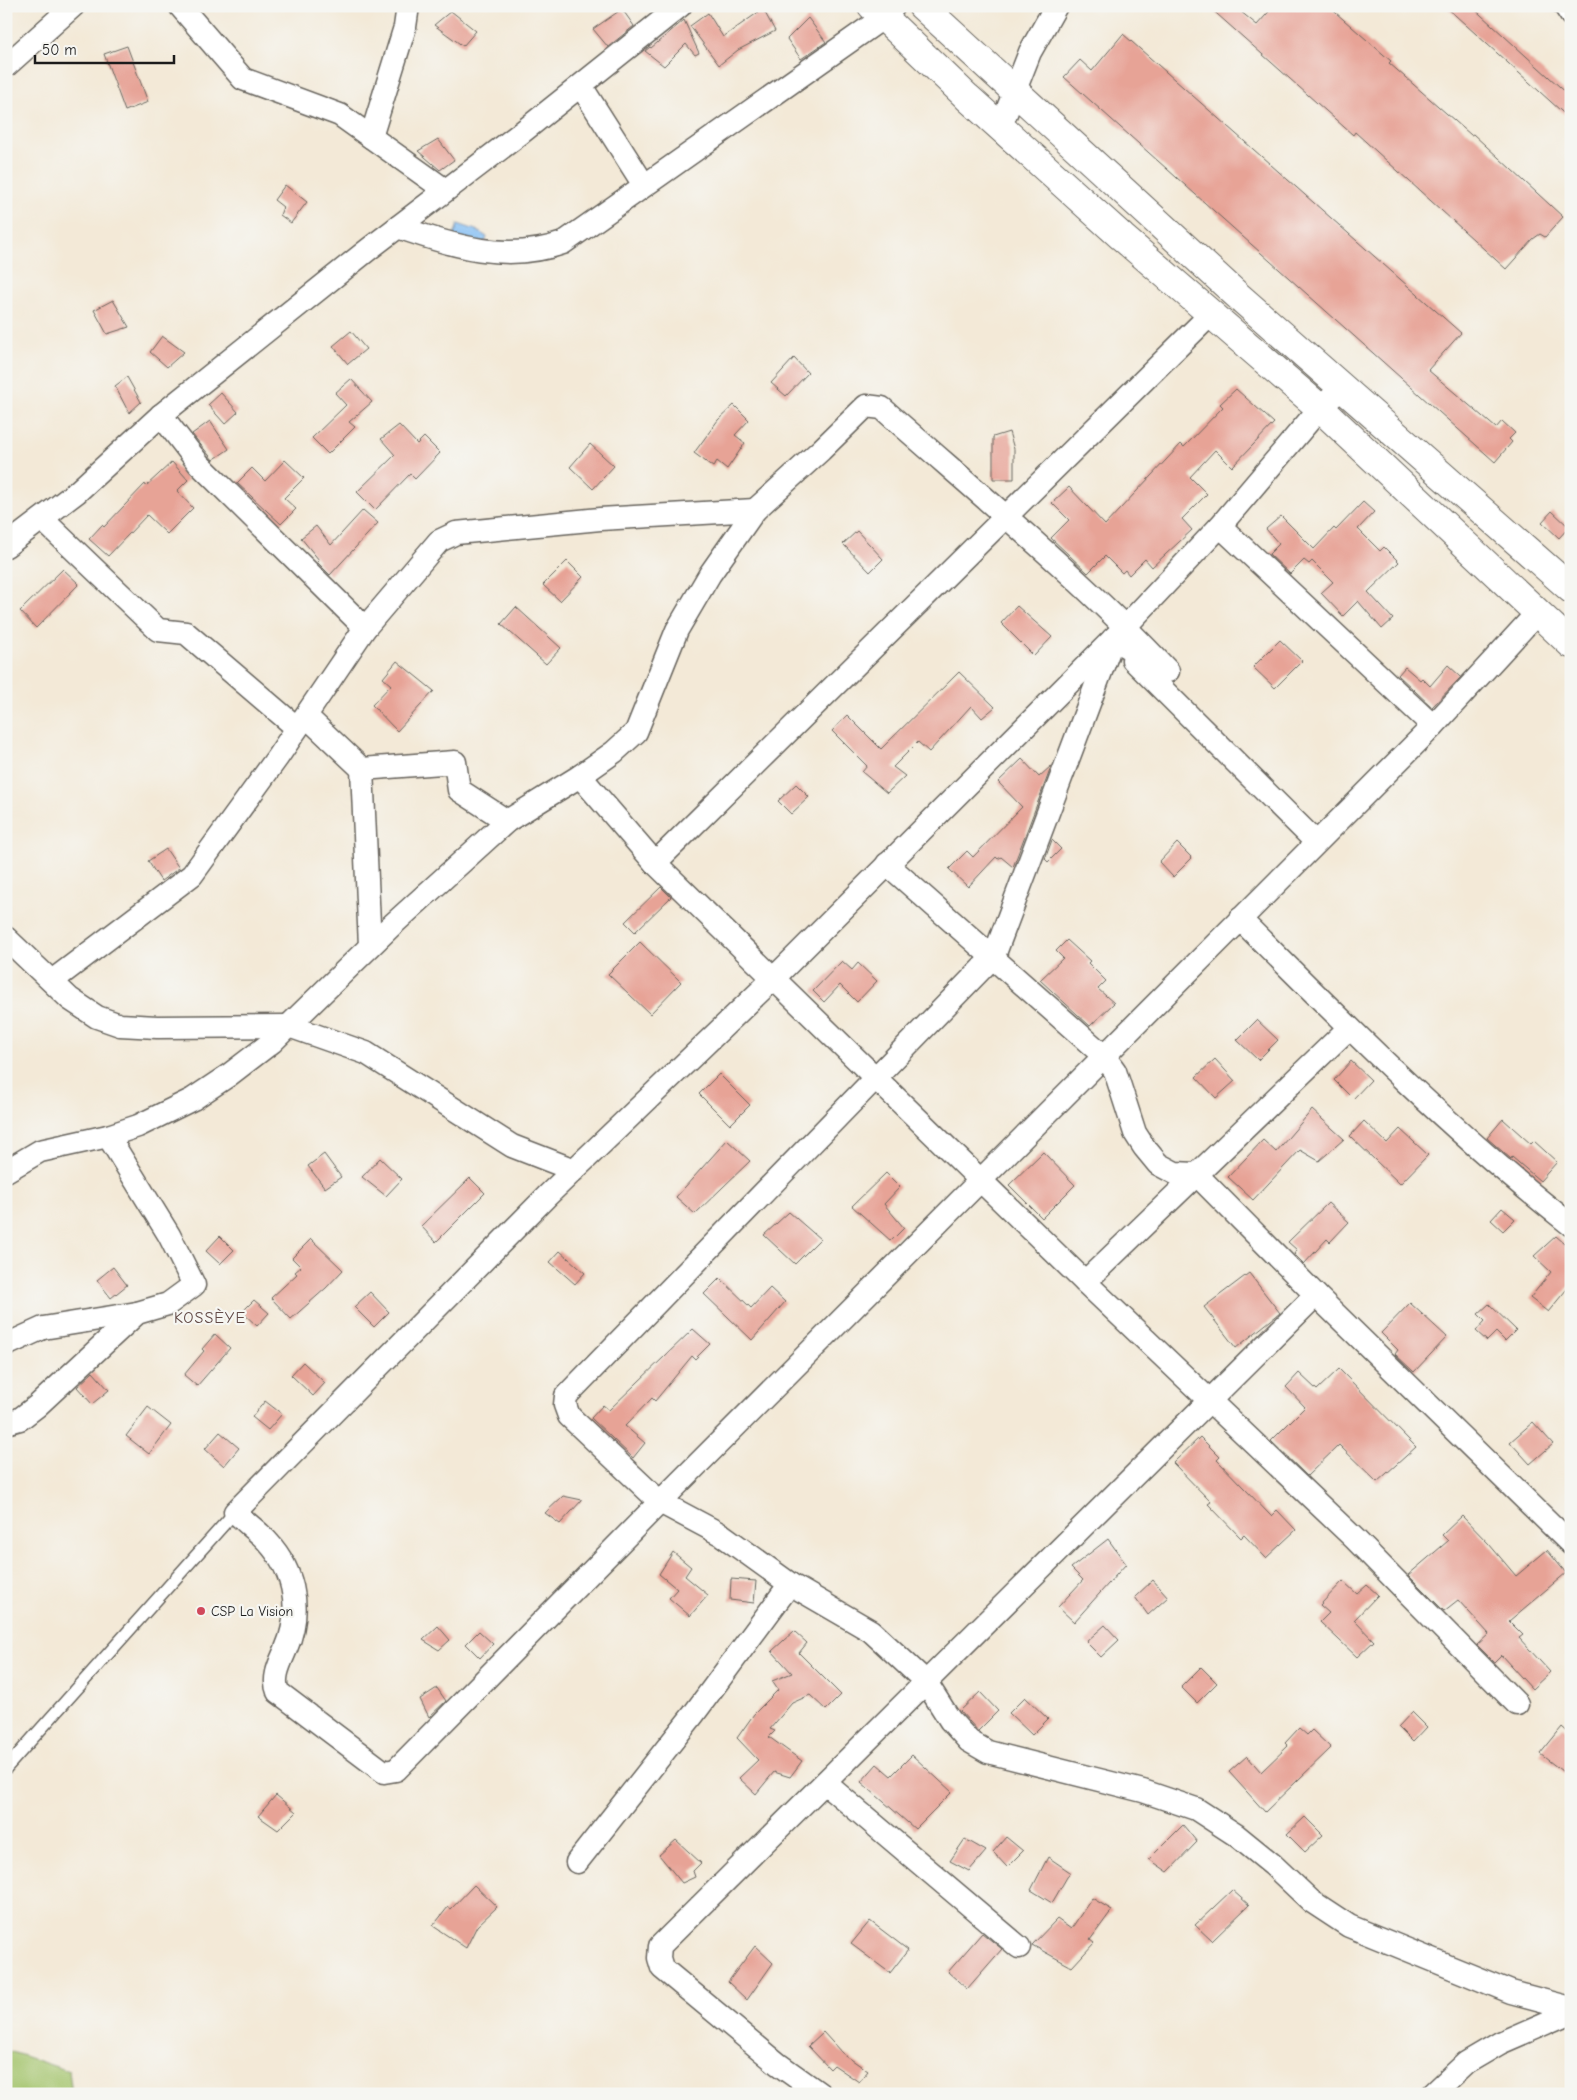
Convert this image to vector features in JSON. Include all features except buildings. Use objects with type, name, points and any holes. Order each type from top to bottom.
[{"type":"main road","points":[[922,6],[1229,287],[1571,589]]},
{"type":"main road","points":[[883,10],[1001,126],[1122,237],[1320,408],[1571,644]]},
{"type":"street","points":[[6,66],[73,6]]},
{"type":"street","points":[[180,6],[243,79],[340,115],[445,190]]},
{"type":"street","points":[[372,137],[405,27],[408,6]]},
{"type":"street","points":[[6,546],[77,492],[162,415],[680,6]]},
{"type":"street","points":[[1001,126],[1016,93],[1030,52],[1056,6]]},
{"type":"street","points":[[1565,6],[1571,14]]},
{"type":"street","points":[[398,227],[442,242],[482,252],[548,249],[563,243],[883,10]]},
{"type":"street","points":[[581,86],[644,185]]},
{"type":"street","points":[[655,862],[1212,313]]},
{"type":"street","points":[[1343,387],[1320,408],[1220,526],[1119,633],[774,978],[574,1170],[235,1512],[261,1535],[291,1576],[296,1600],[294,1620],[278,1670],[275,1686],[278,1692],[384,1772],[391,1773],[396,1770],[660,1502],[1433,726],[1537,614]]},
{"type":"street","points":[[6,1171],[40,1151],[108,1136],[138,1126],[193,1099],[272,1042],[370,946],[507,820],[580,776],[614,752],[636,732],[677,630],[710,574],[755,510],[822,450],[866,406],[874,405],[882,408],[1006,515],[1316,842]]},
{"type":"street","points":[[162,415],[199,464],[366,628]]},
{"type":"street","points":[[52,981],[192,875],[302,722],[366,628],[439,541],[456,533],[600,519],[755,510]]},
{"type":"street","points":[[42,519],[158,630],[186,632],[362,769],[455,762],[459,790],[507,820]]},
{"type":"street","points":[[1220,526],[1433,726]]},
{"type":"street","points":[[1119,633],[994,956],[566,1396],[565,1405],[569,1416],[660,1502],[722,1534],[790,1584],[872,1631],[926,1682],[950,1720],[969,1741],[988,1752],[1143,1791],[1196,1810],[1236,1835],[1273,1865],[1311,1901],[1348,1926],[1511,1992],[1571,2010]]},
{"type":"street","points":[[362,769],[370,946]]},
{"type":"street","points":[[580,776],[655,862],[1085,1282],[1355,1539],[1517,1704]]},
{"type":"street","points":[[887,864],[994,956],[1104,1056],[1115,1071],[1135,1133],[1158,1164],[1174,1173],[1196,1174],[1316,1295],[1571,1544]]},
{"type":"street","points":[[1240,919],[1349,1028],[1528,1192],[1571,1225]]},
{"type":"street","points":[[6,938],[70,999],[97,1017],[120,1025],[289,1026],[366,1052],[512,1146],[574,1170]]},
{"type":"street","points":[[1085,1282],[1349,1028]]},
{"type":"street","points":[[6,1345],[42,1328],[137,1313],[168,1304],[194,1285],[169,1235],[108,1136]]},
{"type":"street","points":[[820,2094],[778,2064],[662,1968],[660,1946],[1316,1295]]},
{"type":"street","points":[[6,1423],[20,1420],[137,1313]]},
{"type":"street","points":[[577,1862],[693,1715],[790,1584]]},
{"type":"street","points":[[825,1783],[1019,1947]]},
{"type":"street","points":[[1433,2094],[1466,2064],[1500,2043],[1571,2010]]},
{"type":"lane","points":[[6,1768],[235,1512]]},
{"type":"green space","points":[[6,2050],[69,2071],[72,2094],[6,2094]]},
{"type":"water","points":[[458,224],[476,230],[487,237],[482,252],[451,245]]},
{"type":"place","name":"CSP La Vision","points":[[201,1611]]},
{"type":"district","name":"KOSSÈYE","points":[[210,1318]]}]
